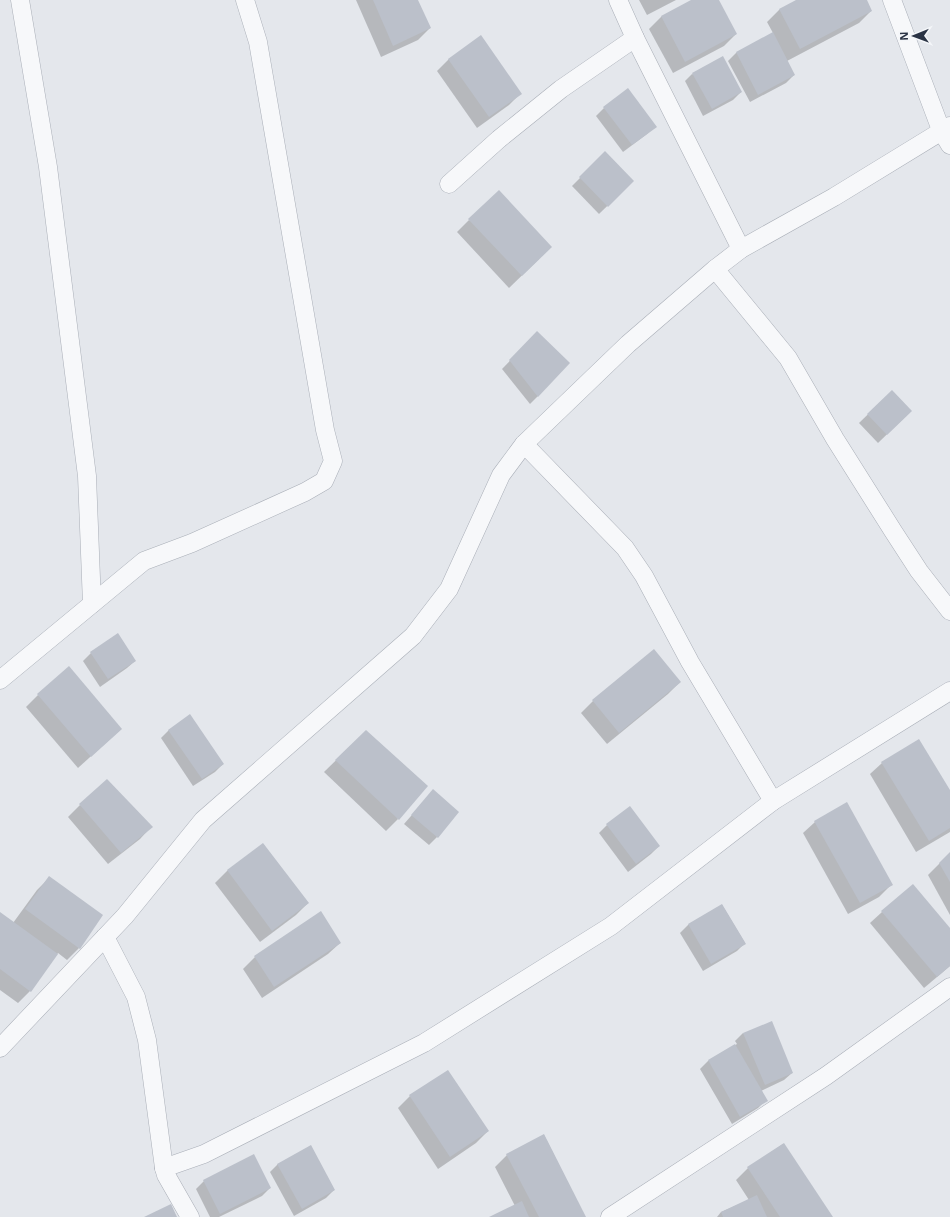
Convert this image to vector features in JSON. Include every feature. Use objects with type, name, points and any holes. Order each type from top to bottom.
[{"type":"street","points":[[20,0],[48,167],[87,476],[92,604]]},
{"type":"street","points":[[0,680],[144,561],[192,543],[306,492],[324,481],[333,461],[325,430],[258,42],[245,0]]},
{"type":"street","points":[[618,0],[635,38],[741,249]]},
{"type":"street","points":[[0,1048],[125,916],[202,820],[413,636],[449,590],[501,475],[524,444],[628,344],[715,269],[741,249],[947,134],[892,0]]},
{"type":"street","points":[[449,184],[499,139],[561,89],[635,38]]},
{"type":"street","points":[[715,269],[788,358],[835,439],[893,531],[919,571],[950,611]]},
{"type":"street","points":[[524,444],[624,548],[644,576],[690,662],[773,800]]},
{"type":"street","points":[[164,1168],[204,1154],[424,1043],[611,926],[773,800],[950,691]]},
{"type":"street","points":[[105,937],[136,997],[147,1040],[164,1168],[166,1175],[190,1217]]},
{"type":"street","points":[[610,1217],[826,1076],[950,987]]},
{"type":"building","points":[[373,0],[418,0],[431,28],[393,46]]},
{"type":"building","points":[[691,0],[719,0],[737,34],[685,62],[661,16]]},
{"type":"building","points":[[796,0],[867,0],[872,11],[800,49],[779,9]]},
{"type":"building","points":[[773,32],[795,75],[758,95],[736,52]]},
{"type":"building","points":[[481,35],[522,94],[489,117],[448,59]]},
{"type":"building","points":[[723,56],[742,92],[712,109],[692,73]]},
{"type":"building","points":[[628,88],[657,127],[632,145],[603,107]]},
{"type":"building","points":[[605,151],[634,181],[608,207],[579,177]]},
{"type":"building","points":[[499,190],[552,247],[522,276],[468,219]]},
{"type":"building","points":[[537,331],[570,363],[538,397],[509,360]]},
{"type":"building","points":[[892,390],[912,411],[887,435],[867,414]]},
{"type":"building","points":[[118,633],[136,661],[108,679],[90,652]]},
{"type":"building","points":[[654,649],[681,682],[619,733],[592,700]]},
{"type":"building","points":[[69,666],[122,729],[91,757],[37,694]]},
{"type":"building","points":[[190,714],[224,764],[202,779],[168,730]]},
{"type":"building","points":[[366,730],[428,786],[399,820],[335,760]]},
{"type":"building","points":[[919,739],[950,790],[950,828],[929,841],[881,762]]},
{"type":"building","points":[[107,779],[153,827],[121,853],[79,804]]},
{"type":"building","points":[[433,789],[459,812],[438,838],[411,815]]},
{"type":"building","points":[[847,802],[893,885],[860,903],[814,821]]},
{"type":"building","points":[[630,806],[660,846],[636,864],[606,824]]},
{"type":"building","points":[[263,843],[309,903],[272,931],[227,870]]},
{"type":"building","points":[[950,852],[950,882],[939,863]]},
{"type":"building","points":[[49,876],[103,915],[80,949],[25,909]]},
{"type":"building","points":[[913,884],[950,928],[950,966],[937,977],[881,911]]},
{"type":"building","points":[[722,904],[746,944],[711,964],[688,924]]},
{"type":"building","points":[[321,911],[341,943],[274,987],[254,956]]},
{"type":"building","points":[[0,912],[58,954],[31,992],[0,969]]},
{"type":"building","points":[[772,1021],[793,1073],[765,1085],[743,1033]]},
{"type":"building","points":[[735,1044],[768,1101],[740,1117],[708,1060]]},
{"type":"building","points":[[448,1070],[489,1131],[450,1157],[409,1095]]},
{"type":"building","points":[[544,1134],[586,1217],[539,1217],[506,1154]]},
{"type":"building","points":[[784,1143],[833,1217],[780,1217],[747,1167]]},
{"type":"building","points":[[311,1145],[335,1190],[302,1209],[277,1164]]},
{"type":"building","points":[[254,1154],[271,1188],[220,1214],[203,1180]]},
{"type":"building","points":[[757,1195],[767,1217],[723,1217],[721,1212]]},
{"type":"building","points":[[522,1201],[529,1217],[489,1217]]},
{"type":"building","points":[[171,1204],[177,1217],[144,1217]]}]
